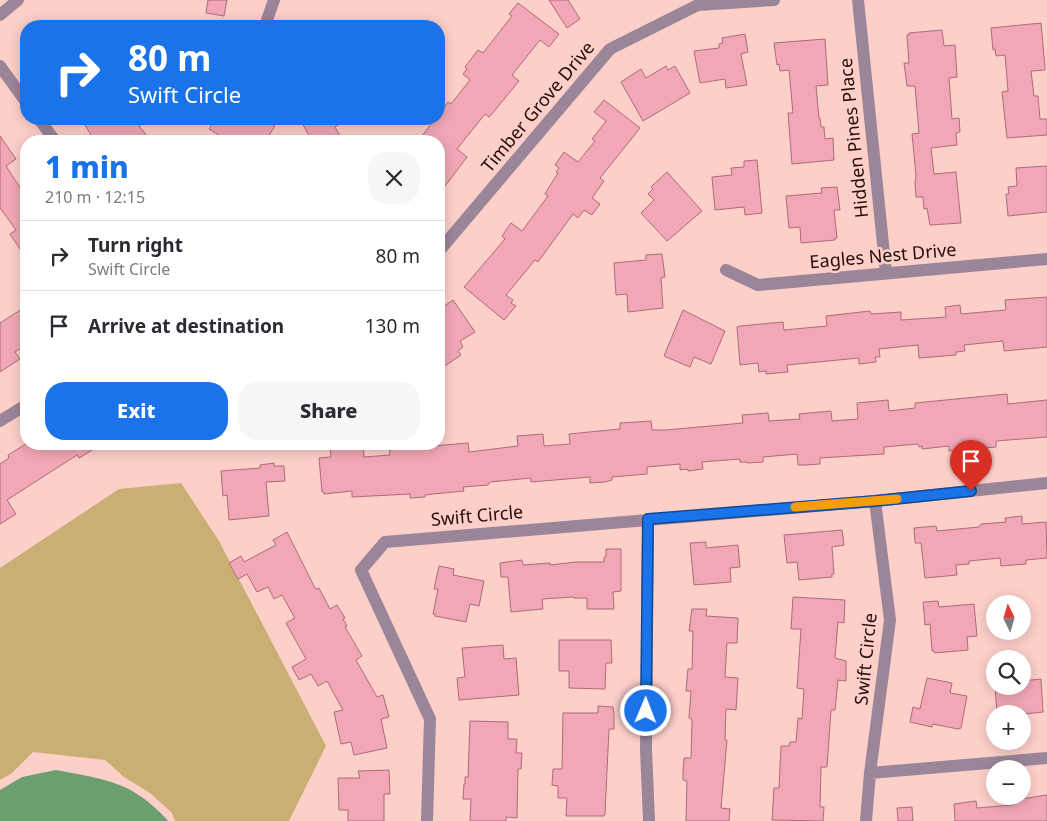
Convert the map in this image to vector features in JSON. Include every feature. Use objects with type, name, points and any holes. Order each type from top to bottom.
[{"type":"street","points":[[0,15],[18,0]]},
{"type":"street","points":[[267,20],[274,0]]},
{"type":"street","name":"Timber Grove Drive","points":[[445,244],[610,49],[698,5],[774,0]]},
{"type":"street","name":"Hidden Pines Place","points":[[858,0],[886,274]]},
{"type":"street","points":[[0,66],[20,94]]},
{"type":"street","name":"Eagles Nest Drive","points":[[726,270],[758,285],[1047,259]]},
{"type":"street","points":[[0,421],[20,409]]},
{"type":"street","name":"Swift Circle","points":[[427,821],[430,719],[361,570],[385,542],[875,501],[1047,483]]},
{"type":"street","name":"Swift Circle","points":[[866,821],[870,773],[890,620],[875,501]]},
{"type":"street","points":[[648,519],[646,749],[649,821]]},
{"type":"street","points":[[870,773],[1047,758]]},
{"type":"shaded area","points":[[181,483],[219,541],[326,746],[289,821],[175,821],[172,813],[150,793],[124,777],[105,760],[33,752],[12,773],[0,780],[0,568],[119,489]]},
{"type":"shaded area","points":[[56,770],[120,785],[143,798],[168,821],[0,821],[0,790],[22,777]]},
{"type":"building","points":[[208,0],[227,0],[224,16],[206,13]]},
{"type":"building","points":[[549,0],[568,0],[580,19],[567,28]]},
{"type":"building","points":[[518,3],[559,34],[549,47],[540,40],[512,75],[519,81],[489,117],[485,114],[457,149],[467,157],[445,186],[445,135],[423,135],[430,125],[445,125],[445,106],[448,102],[451,104],[470,80],[463,74],[467,69],[465,67],[478,50],[483,53],[512,16],[509,14]]},
{"type":"building","points":[[1041,23],[1045,70],[1031,71],[1034,96],[1038,96],[1040,119],[1047,119],[1047,135],[1007,138],[1002,92],[1008,91],[1005,55],[996,56],[995,49],[993,50],[991,28]]},
{"type":"building","points":[[942,30],[944,46],[955,45],[957,77],[949,78],[952,119],[959,118],[960,132],[956,133],[957,145],[931,148],[934,174],[956,172],[961,223],[930,225],[927,208],[924,209],[923,197],[916,197],[912,134],[919,133],[915,86],[907,86],[904,63],[909,63],[907,35],[909,33]]},
{"type":"building","points":[[745,34],[748,52],[741,54],[747,85],[726,88],[725,79],[700,83],[694,51],[719,48],[719,44],[723,43],[722,38]]},
{"type":"building","points":[[825,39],[828,85],[816,86],[821,127],[824,127],[825,139],[833,138],[834,160],[792,164],[788,113],[793,113],[789,70],[780,71],[779,64],[777,65],[774,43]]},
{"type":"building","points":[[666,66],[668,70],[675,66],[690,93],[643,121],[621,82],[641,69],[646,78]]},
{"type":"building","points":[[604,100],[640,128],[600,178],[604,181],[592,198],[600,204],[592,215],[584,210],[578,218],[573,214],[538,262],[535,260],[506,295],[513,300],[511,303],[516,306],[504,320],[464,287],[505,239],[502,236],[511,223],[522,231],[548,196],[545,194],[558,173],[556,172],[559,168],[555,165],[564,152],[578,162],[595,141],[592,139],[606,121],[594,112]]},
{"type":"building","points":[[85,125],[140,125],[139,126],[146,135],[91,135]]},
{"type":"building","points":[[211,125],[275,126],[269,135],[219,135],[209,129]]},
{"type":"building","points":[[303,125],[338,125],[335,127],[340,135],[309,135]]},
{"type":"building","points":[[0,136],[16,159],[6,166],[20,188],[20,249],[10,234],[16,230],[0,208]]},
{"type":"building","points":[[757,160],[762,213],[745,215],[744,207],[715,210],[712,177],[732,175],[731,168],[744,167],[744,161]]},
{"type":"building","points":[[1047,166],[1047,212],[1008,216],[1006,194],[1009,194],[1008,187],[1017,186],[1016,168]]},
{"type":"building","points":[[667,172],[702,211],[667,241],[641,213],[654,200],[648,194],[653,189],[651,187]]},
{"type":"building","points":[[837,187],[840,210],[834,210],[837,238],[835,240],[801,243],[800,227],[789,228],[786,196],[822,193],[821,188]]},
{"type":"building","points":[[662,254],[665,277],[661,278],[663,308],[628,312],[627,294],[616,295],[614,263],[646,260],[646,255]]},
{"type":"building","points":[[1047,297],[1047,347],[1004,351],[1003,341],[964,345],[965,351],[956,352],[956,355],[919,358],[918,345],[879,349],[880,357],[875,357],[876,362],[859,364],[859,358],[787,365],[788,372],[766,374],[766,371],[759,372],[758,363],[740,365],[737,327],[740,326],[783,322],[784,330],[827,326],[826,316],[870,311],[871,314],[901,312],[901,320],[946,317],[945,307],[960,305],[961,314],[1006,310],[1005,300]]},
{"type":"building","points":[[453,300],[475,332],[460,341],[463,347],[458,351],[461,355],[445,366],[445,306]]},
{"type":"building","points":[[20,310],[20,349],[15,352],[20,359],[0,372],[0,323]]},
{"type":"building","points":[[683,310],[725,331],[711,364],[694,357],[690,367],[664,356]]},
{"type":"building","points":[[1007,394],[1008,404],[1047,400],[1047,437],[996,441],[996,447],[949,451],[949,446],[922,449],[922,446],[919,447],[918,444],[884,447],[884,454],[820,458],[820,464],[798,465],[797,454],[763,457],[763,462],[747,463],[740,462],[740,459],[702,462],[703,469],[688,471],[688,469],[680,470],[680,464],[647,467],[647,474],[612,477],[612,480],[605,482],[590,483],[590,477],[531,482],[531,478],[490,482],[488,485],[463,487],[464,491],[425,495],[425,497],[410,498],[410,494],[352,497],[352,491],[324,494],[322,492],[319,458],[331,457],[330,450],[363,450],[364,457],[390,455],[390,450],[445,450],[445,445],[468,443],[469,452],[518,446],[517,436],[543,434],[544,446],[570,444],[569,434],[620,429],[620,423],[651,421],[652,430],[666,430],[743,423],[742,415],[768,413],[769,421],[800,419],[799,414],[831,411],[832,421],[858,419],[857,403],[888,400],[889,411],[915,408],[915,403]]},
{"type":"building","points":[[20,448],[20,450],[92,450],[79,458],[77,455],[7,500],[16,514],[0,524],[0,464],[9,458],[8,455]]},
{"type":"building","points":[[274,463],[274,466],[284,466],[285,481],[266,482],[269,516],[229,520],[227,495],[223,496],[221,471],[260,468],[260,465]]},
{"type":"building","points":[[1022,516],[1022,524],[1046,522],[1047,558],[1026,560],[1026,564],[1001,566],[1000,558],[969,561],[969,564],[956,565],[957,575],[925,578],[921,543],[915,543],[914,528],[936,526],[937,531],[979,527],[981,524],[1006,522],[1005,518]]},
{"type":"building","points":[[842,530],[844,545],[832,547],[834,574],[832,574],[832,577],[799,580],[797,562],[787,563],[784,535]]},
{"type":"building","points":[[287,532],[315,588],[319,588],[330,609],[337,605],[345,618],[343,619],[347,626],[345,627],[362,656],[356,660],[377,697],[383,695],[389,717],[381,719],[387,748],[354,755],[351,742],[341,744],[334,712],[343,710],[327,681],[318,686],[311,674],[299,680],[292,667],[306,659],[286,623],[295,618],[282,595],[274,599],[268,587],[257,592],[247,574],[238,579],[229,563],[241,556],[244,562],[276,545],[273,540]]},
{"type":"building","points":[[706,542],[706,548],[738,545],[740,567],[730,568],[731,582],[694,585],[690,543]]},
{"type":"building","points":[[606,549],[621,549],[621,591],[613,592],[614,609],[587,609],[587,598],[574,597],[542,599],[543,609],[511,612],[508,577],[501,577],[500,563],[522,560],[523,565],[604,562]]},
{"type":"building","points":[[439,566],[454,569],[453,575],[484,581],[479,606],[470,604],[466,622],[433,614],[438,589],[434,589]]},
{"type":"building","points":[[793,597],[845,600],[844,623],[838,622],[835,658],[846,661],[846,681],[838,680],[835,710],[831,710],[827,767],[821,767],[820,807],[824,807],[823,821],[772,820],[774,788],[779,788],[781,746],[789,746],[790,742],[796,742],[798,718],[802,719],[804,689],[797,688],[801,629],[791,629]]},
{"type":"building","points":[[938,601],[939,607],[974,604],[977,636],[967,637],[968,650],[935,653],[932,651],[930,624],[925,625],[923,602]]},
{"type":"building","points":[[692,609],[707,609],[706,616],[738,618],[737,643],[727,643],[725,677],[738,678],[736,710],[726,709],[725,740],[727,740],[721,808],[730,809],[729,821],[686,821],[687,781],[683,780],[683,773],[684,758],[691,758],[692,721],[689,718],[691,691],[686,691],[688,669],[692,669],[693,631],[689,631]]},
{"type":"building","points":[[559,640],[611,640],[612,663],[606,663],[605,689],[569,688],[569,671],[559,671]]},
{"type":"building","points":[[503,645],[504,659],[516,658],[519,695],[459,700],[457,678],[465,677],[462,648]]},
{"type":"building","points":[[927,678],[952,683],[950,693],[967,696],[961,728],[933,724],[932,727],[910,722],[913,707],[920,709]]},
{"type":"building","points":[[1041,679],[1043,712],[1031,713],[1031,705],[996,705],[996,695],[1031,695],[1031,680]]},
{"type":"building","points":[[598,706],[613,707],[614,714],[614,729],[609,729],[605,814],[604,816],[566,816],[567,798],[558,798],[558,786],[552,785],[553,769],[562,769],[563,713],[598,713]]},
{"type":"building","points":[[470,721],[508,722],[508,739],[517,739],[516,753],[522,753],[521,769],[518,769],[517,818],[506,817],[506,821],[470,821],[471,799],[463,799],[465,777],[468,777]]},
{"type":"building","points":[[389,770],[390,794],[384,794],[384,821],[348,821],[348,810],[339,810],[338,778],[360,778],[358,771]]},
{"type":"building","points":[[1047,795],[1047,821],[955,821],[954,804],[976,801],[977,808],[1031,805],[1031,798]]},
{"type":"building","points":[[912,807],[913,821],[898,821],[897,808]]},
{"type":"slow traffic","points":[[795,507],[897,499]]},
{"type":"route","points":[[646,711],[648,519],[875,501],[971,491]]}]
